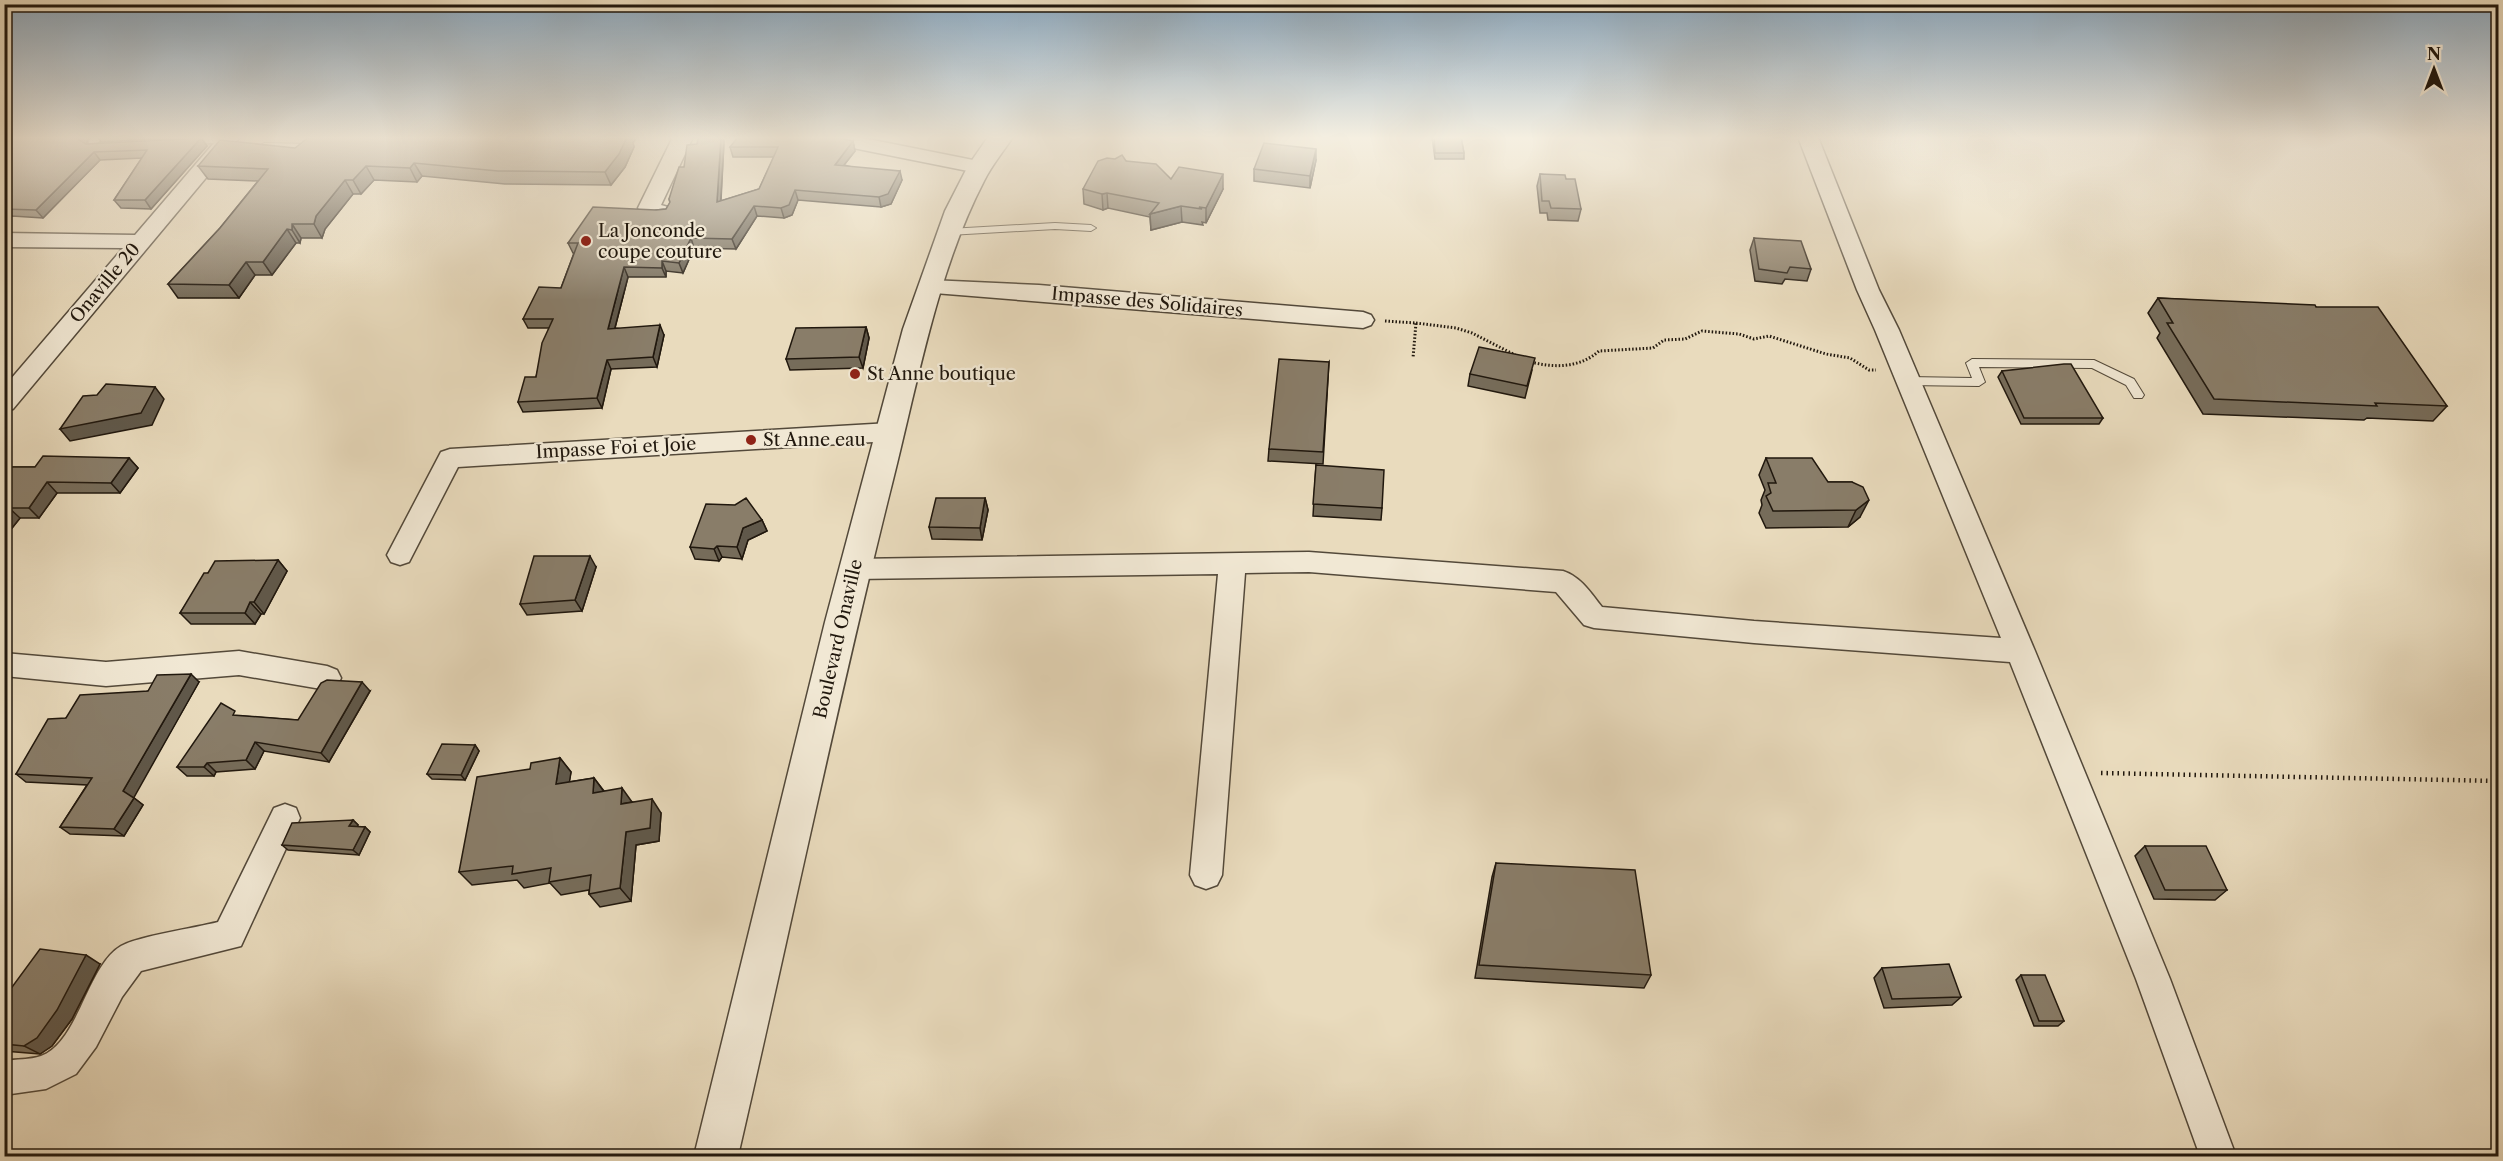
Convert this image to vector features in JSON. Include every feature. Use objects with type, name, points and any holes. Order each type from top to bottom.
[{"type":"street","name":"Onaville 20","points":[[9,392],[186,191]]},
{"type":"street","points":[[657,191],[649,208],[661,212]]},
{"type":"street","name":"Boulevard Onaville","points":[[716,1156],[854,569],[930,287],[966,191]]},
{"type":"street","points":[[1830,191],[1856,253],[1868,290],[2070,772],[2153,979],[2218,1156]]},
{"type":"street","points":[[4,240],[140,242]]},
{"type":"street","name":"Impasse des Solidaires","points":[[930,287],[1044,292],[1215,309],[1364,320]]},
{"type":"street","name":"Impasse Foi et Joie","points":[[400,555],[450,458],[890,432]]},
{"type":"street","points":[[854,569],[1309,562],[1563,582],[1578,596],[1594,617],[1754,632],[2021,651]]},
{"type":"street","points":[[1206,875],[1232,563]]},
{"type":"street","points":[[4,664],[106,674],[239,663],[327,678]]},
{"type":"street","points":[[4,1078],[48,1071],[62,1064],[75,1050],[119,969],[131,958],[229,935],[285,818]]},
{"type":"lane","points":[[949,232],[1055,226],[1091,228]]},
{"type":"lane","points":[[1905,377],[1979,382],[1972,363],[2094,364],[2130,382],[2138,395]]},
{"type":"path","points":[[1364,320],[1456,327],[1492,345],[1507,349],[1522,359],[1546,365],[1576,363],[1594,357],[1599,351],[1653,348],[1664,340],[1685,339],[1702,331],[1739,334],[1754,339],[1769,336],[1826,354],[1850,358],[1869,369],[1905,377]]},
{"type":"path","points":[[1413,358],[1416,323]]},
{"type":"path","points":[[2070,772],[2499,782]]},
{"type":"building","points":[[4,191],[55,191],[36,210],[4,209]]},
{"type":"building","points":[[120,191],[153,191],[145,200],[114,200]]},
{"type":"building","points":[[250,191],[336,191],[316,216],[314,224],[292,224],[292,230],[287,229],[263,262],[246,262],[229,285],[168,284],[220,228]]},
{"type":"building","points":[[671,191],[718,191],[717,202],[752,191],[795,191],[789,205],[781,208],[754,206],[732,239],[691,238],[679,263],[662,261],[662,268],[624,267],[608,329],[660,325],[653,357],[607,360],[597,398],[518,402],[525,377],[536,377],[542,343],[553,319],[523,319],[539,287],[561,288],[578,243],[568,243],[593,207],[666,209],[670,202]]},
{"type":"building","points":[[809,191],[889,191],[879,197]]},
{"type":"building","points":[[1091,191],[1214,191],[1206,208],[1181,206],[1150,214],[1159,203]]},
{"type":"building","points":[[1541,191],[1577,191],[1581,209],[1551,208],[1549,201],[1542,201]]},
{"type":"building","points":[[1754,238],[1801,241],[1811,269],[1790,267],[1787,273],[1759,269]]},
{"type":"building","points":[[2158,298],[2315,305],[2316,307],[2378,307],[2447,406],[2375,403],[2377,406],[2214,399],[2167,323],[2173,323]]},
{"type":"building","points":[[866,327],[859,357],[786,359],[796,328]]},
{"type":"building","points":[[1479,347],[1535,358],[1527,386],[1470,374]]},
{"type":"building","points":[[1279,359],[1329,362],[1323,452],[1269,449]]},
{"type":"building","points":[[2071,364],[2103,418],[2024,418],[2002,371]]},
{"type":"building","points":[[106,384],[155,387],[141,413],[60,429],[83,396],[97,395]]},
{"type":"building","points":[[43,456],[129,458],[111,483],[47,482],[29,508],[9,508],[4,514],[4,467],[35,467]]},
{"type":"building","points":[[1766,458],[1812,458],[1828,482],[1852,482],[1863,487],[1869,500],[1856,510],[1773,511],[1766,496],[1771,493],[1768,483],[1776,483]]},
{"type":"building","points":[[1316,465],[1384,470],[1382,508],[1313,504]]},
{"type":"building","points":[[746,498],[762,520],[743,528],[737,547],[717,546],[714,549],[690,547],[706,504],[735,505]]},
{"type":"building","points":[[936,498],[985,498],[980,528],[929,527]]},
{"type":"building","points":[[534,556],[590,556],[575,600],[520,604]]},
{"type":"building","points":[[278,560],[254,602],[250,602],[245,613],[180,613],[204,573],[208,573],[215,561]]},
{"type":"building","points":[[191,674],[123,791],[134,798],[114,829],[60,827],[92,778],[16,774],[48,719],[66,718],[80,695],[148,691],[157,675]]},
{"type":"building","points":[[327,680],[362,682],[321,753],[255,742],[246,760],[207,763],[204,767],[177,767],[221,703],[235,711],[233,715],[298,720],[321,683]]},
{"type":"building","points":[[442,744],[475,745],[461,775],[427,774]]},
{"type":"building","points":[[560,758],[556,784],[594,778],[593,793],[622,788],[621,804],[652,799],[650,828],[626,832],[620,888],[589,894],[591,875],[549,882],[551,868],[512,874],[513,866],[459,872],[477,777],[530,769],[531,763]]},
{"type":"building","points":[[353,820],[349,826],[365,827],[353,850],[282,845],[292,823]]},
{"type":"building","points":[[2145,846],[2206,846],[2227,890],[2165,890]]},
{"type":"building","points":[[1496,863],[1635,870],[1651,975],[1479,965]]},
{"type":"building","points":[[40,949],[86,955],[57,1010],[37,1038],[24,1046],[4,1044],[4,998]]},
{"type":"building","points":[[1949,964],[1961,997],[1892,999],[1882,968]]},
{"type":"building","points":[[2021,975],[2045,975],[2064,1021],[2039,1021]]},
{"type":"place","name":"La Jonconde coupe couture","points":[[586,241]]},
{"type":"place","name":"St Anne boutique","points":[[855,374]]},
{"type":"place","name":"St Anne eau","points":[[751,440]]}]
